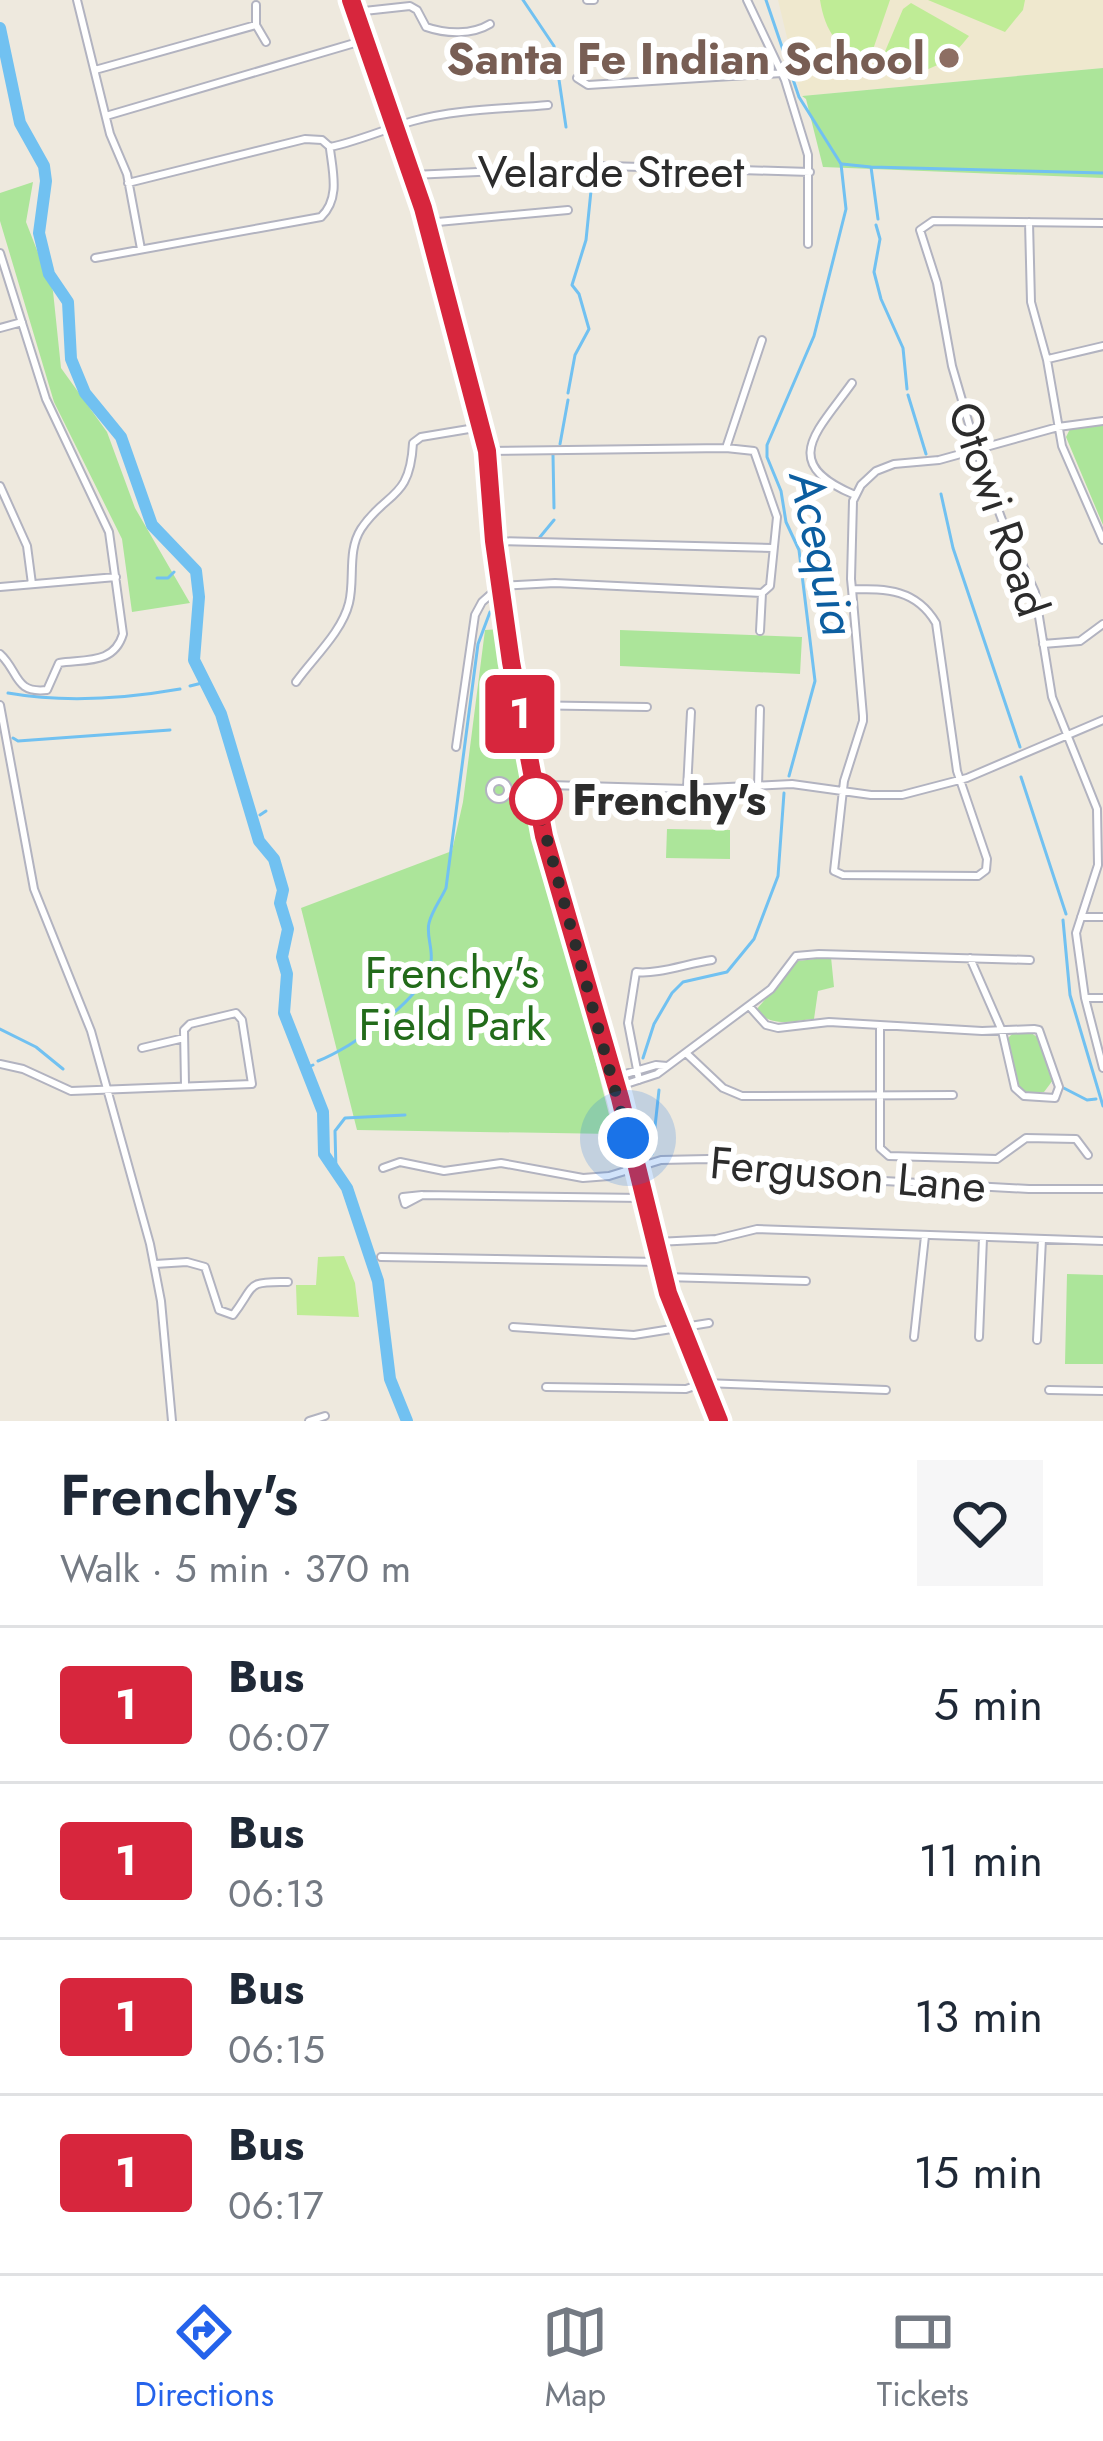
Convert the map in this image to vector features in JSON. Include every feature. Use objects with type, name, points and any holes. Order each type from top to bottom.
[{"type":"street","points":[[76,0],[128,183],[141,249]]},
{"type":"street","points":[[350,0],[413,175],[487,451],[500,586],[555,891],[613,1083],[622,1132],[628,1138],[664,1277],[719,1421]]},
{"type":"street","points":[[747,0],[782,73],[808,155],[808,244]]},
{"type":"street","points":[[256,5],[256,25],[266,42]]},
{"type":"street","points":[[355,12],[410,6],[426,27],[439,31],[478,31],[490,24]]},
{"type":"street","points":[[94,70],[256,25]]},
{"type":"street","points":[[106,116],[364,40]]},
{"type":"street","points":[[577,78],[588,85],[782,73]]},
{"type":"street","points":[[330,147],[410,122],[548,105]]},
{"type":"street","points":[[95,257],[321,217],[330,208],[334,189],[330,147],[322,140],[301,140],[128,183]]},
{"type":"street","name":"Velarde Street","points":[[413,175],[608,166],[810,172]]},
{"type":"street","points":[[427,223],[568,210]]},
{"type":"street","name":"Otowi Road","points":[[1029,222],[933,221],[922,226],[920,237],[937,283],[956,382],[977,448],[1002,520],[1035,592],[1052,697],[1094,796],[1100,828],[1096,879],[1076,933],[1085,998],[1103,1068]]},
{"type":"street","points":[[1103,223],[1029,222],[1030,302],[1047,359],[1058,427],[1066,458],[1103,540]]},
{"type":"street","points":[[0,253],[46,399],[109,532],[123,634],[109,657],[59,663],[47,690],[34,692],[16,682],[0,654]]},
{"type":"street","points":[[0,328],[22,322]]},
{"type":"street","points":[[726,448],[762,340]]},
{"type":"street","points":[[1047,359],[1103,346]]},
{"type":"street","points":[[852,383],[817,432],[811,455],[821,478],[855,495]]},
{"type":"street","points":[[986,869],[974,877],[836,873],[833,864],[843,792],[863,721],[851,589],[855,495],[882,468],[939,460],[1058,427],[1103,421]]},
{"type":"street","points":[[296,682],[343,620],[350,601],[355,542],[362,526],[400,493],[412,466],[413,443],[421,436],[481,428]]},
{"type":"street","points":[[456,748],[475,615],[500,586],[555,583],[762,592],[770,586],[772,548],[779,529],[760,463],[750,448],[487,451]]},
{"type":"street","points":[[0,486],[25,540],[32,584]]},
{"type":"street","points":[[494,541],[772,548]]},
{"type":"street","points":[[0,587],[116,577]]},
{"type":"street","points":[[851,589],[905,593],[933,617],[941,639],[947,716],[960,781],[987,859],[986,869]]},
{"type":"street","points":[[760,631],[762,592]]},
{"type":"street","points":[[1043,644],[1079,641],[1103,624]]},
{"type":"street","points":[[519,704],[647,707]]},
{"type":"street","points":[[0,705],[34,889],[80,1000],[155,1264],[172,1421]]},
{"type":"street","points":[[758,787],[760,709]]},
{"type":"street","points":[[687,789],[691,712]]},
{"type":"street","points":[[508,793],[535,787],[687,789],[792,784],[902,795],[960,781],[1103,720]]},
{"type":"street","points":[[986,869],[996,872]]},
{"type":"street","points":[[1081,917],[1103,917]]},
{"type":"street","points":[[613,1083],[639,1080],[667,1066],[771,989],[796,956],[1030,960]]},
{"type":"street","points":[[749,1006],[766,1025],[778,1028],[829,1022],[1002,1031],[1034,1029],[1043,1034],[1059,1087],[1054,1098],[1024,1096],[1015,1088],[1002,1031],[970,958]]},
{"type":"street","points":[[639,1080],[628,1023],[636,973],[712,960]]},
{"type":"street","points":[[1085,998],[1103,998]]},
{"type":"street","points":[[0,1064],[23,1069],[62,1090],[252,1084],[242,1020],[236,1013],[190,1024],[184,1038],[185,1084]]},
{"type":"street","points":[[880,1025],[880,1148],[889,1156],[997,1159],[1026,1138],[1076,1139],[1088,1155]]},
{"type":"street","points":[[142,1048],[184,1038]]},
{"type":"street","points":[[686,1052],[707,1076],[742,1096],[953,1095]]},
{"type":"street","points":[[613,1083],[637,1070],[667,1066]]},
{"type":"street","name":"Ferguson Lane","points":[[383,1168],[400,1162],[444,1171],[501,1162],[583,1178],[609,1176],[661,1160],[708,1159],[777,1175],[1103,1189]]},
{"type":"street","points":[[422,1196],[643,1198]]},
{"type":"street","points":[[657,1242],[716,1239],[757,1229],[1103,1241]]},
{"type":"street","points":[[914,1337],[926,1236]]},
{"type":"street","points":[[979,1337],[983,1238]]},
{"type":"street","points":[[1037,1340],[1042,1239]]},
{"type":"street","points":[[381,1257],[660,1262]]},
{"type":"street","points":[[155,1264],[187,1262],[205,1268],[219,1310],[225,1314],[233,1315],[257,1281],[287,1282]]},
{"type":"street","points":[[664,1277],[806,1281]]},
{"type":"street","points":[[513,1327],[634,1335],[709,1323]]},
{"type":"street","points":[[546,1387],[686,1389],[704,1383],[886,1390]]},
{"type":"street","points":[[1049,1390],[1103,1390]]},
{"type":"street","points":[[309,1421],[325,1416]]},
{"type":"shaded area","name":"Santa Fe Indian School","points":[[778,0],[1103,0],[1103,68],[801,96]]},
{"type":"green space","points":[[820,0],[890,0],[868,64],[835,39]]},
{"type":"green space","points":[[928,0],[1025,0],[1023,10],[1005,32]]},
{"type":"green space","points":[[911,3],[969,36],[930,68],[906,73],[878,68],[903,9]]},
{"type":"green space","points":[[1103,68],[1103,178],[823,167],[802,96]]},
{"type":"green space","points":[[33,182],[26,222],[53,291],[61,368],[107,432],[135,508],[190,603],[132,612],[122,539],[54,402],[0,221],[0,193]]},
{"type":"green space","points":[[1103,425],[1103,525],[1066,437],[1070,429]]},
{"type":"green space","name":"Frenchy's Field Park","points":[[501,629],[521,771],[614,1134],[357,1130],[301,908],[452,851],[463,802],[485,630]]},
{"type":"green space","points":[[620,630],[802,637],[800,674],[620,666]]},
{"type":"green space","points":[[667,829],[730,830],[730,859],[666,858]]},
{"type":"green space","points":[[831,957],[834,987],[818,991],[814,1019],[776,1021],[756,1010],[798,961]]},
{"type":"green space","points":[[1030,1032],[1041,1040],[1053,1080],[1044,1092],[1026,1092],[1017,1084],[1008,1038]]},
{"type":"green space","points":[[344,1256],[355,1283],[359,1317],[297,1315],[296,1285],[316,1285],[318,1257]]},
{"type":"green space","points":[[1067,1274],[1103,1275],[1103,1364],[1065,1364]]},
{"type":"waterway","points":[[523,0],[554,46],[566,127]]},
{"type":"waterway","name":"Acequia","points":[[766,0],[799,97],[841,164],[846,209],[814,336],[767,445],[786,522],[799,550],[815,681],[789,776]]},
{"type":"waterway","points":[[0,28],[20,123],[44,166],[39,233],[49,274],[68,302],[71,359],[85,393],[121,437],[152,525],[196,571],[194,660],[221,714],[259,841],[274,859],[283,890],[280,903],[288,929],[282,957],[287,974],[284,1013],[323,1112],[324,1154],[347,1188],[378,1281],[390,1379],[407,1421]]},
{"type":"waterway","points":[[842,164],[871,167],[878,219]]},
{"type":"waterway","points":[[871,167],[1103,173]]},
{"type":"waterway","points":[[568,393],[575,355],[589,329],[572,285],[586,240],[593,171]]},
{"type":"waterway","points":[[876,225],[880,239],[874,272],[903,348],[907,389]]},
{"type":"waterway","points":[[908,395],[926,454]]},
{"type":"waterway","points":[[560,444],[568,400]]},
{"type":"waterway","points":[[553,455],[554,508]]},
{"type":"waterway","points":[[941,494],[953,548],[1020,747]]},
{"type":"waterway","points":[[540,537],[554,520]]},
{"type":"waterway","points":[[157,578],[168,578],[174,572]]},
{"type":"waterway","points":[[318,1061],[385,1020],[426,976],[431,961],[429,923],[446,888],[478,644],[490,612]]},
{"type":"waterway","points":[[190,686],[206,682]]},
{"type":"waterway","points":[[8,693],[94,698],[180,689]]},
{"type":"waterway","points":[[13,738],[170,730]]},
{"type":"waterway","points":[[1021,777],[1066,914]]},
{"type":"waterway","name":"Acequia","points":[[643,1058],[654,1024],[672,993],[683,982],[727,972],[754,939],[778,876],[784,793]]},
{"type":"waterway","points":[[260,815],[266,811]]},
{"type":"waterway","points":[[1063,920],[1070,995],[1103,1106]]},
{"type":"waterway","points":[[0,1029],[36,1047],[63,1069]]},
{"type":"waterway","points":[[304,1069],[313,1065]]},
{"type":"waterway","points":[[1054,1083],[1087,1100],[1096,1099]]},
{"type":"waterway","points":[[652,1154],[659,1090]]},
{"type":"waterway","name":"Acequia","points":[[336,1171],[335,1131],[345,1118],[405,1115]]},
{"type":"bus line","name":"1","points":[[351,0],[423,208],[487,451],[511,662],[544,836],[620,1098],[668,1293],[719,1421]]},
{"type":"place","name":"Santa Fe Indian School","points":[[949,58]]},
{"type":"place","name":"Frenchy's","points":[[536,799]]},
{"type":"route","points":[[536,799],[628,1138]]}]
